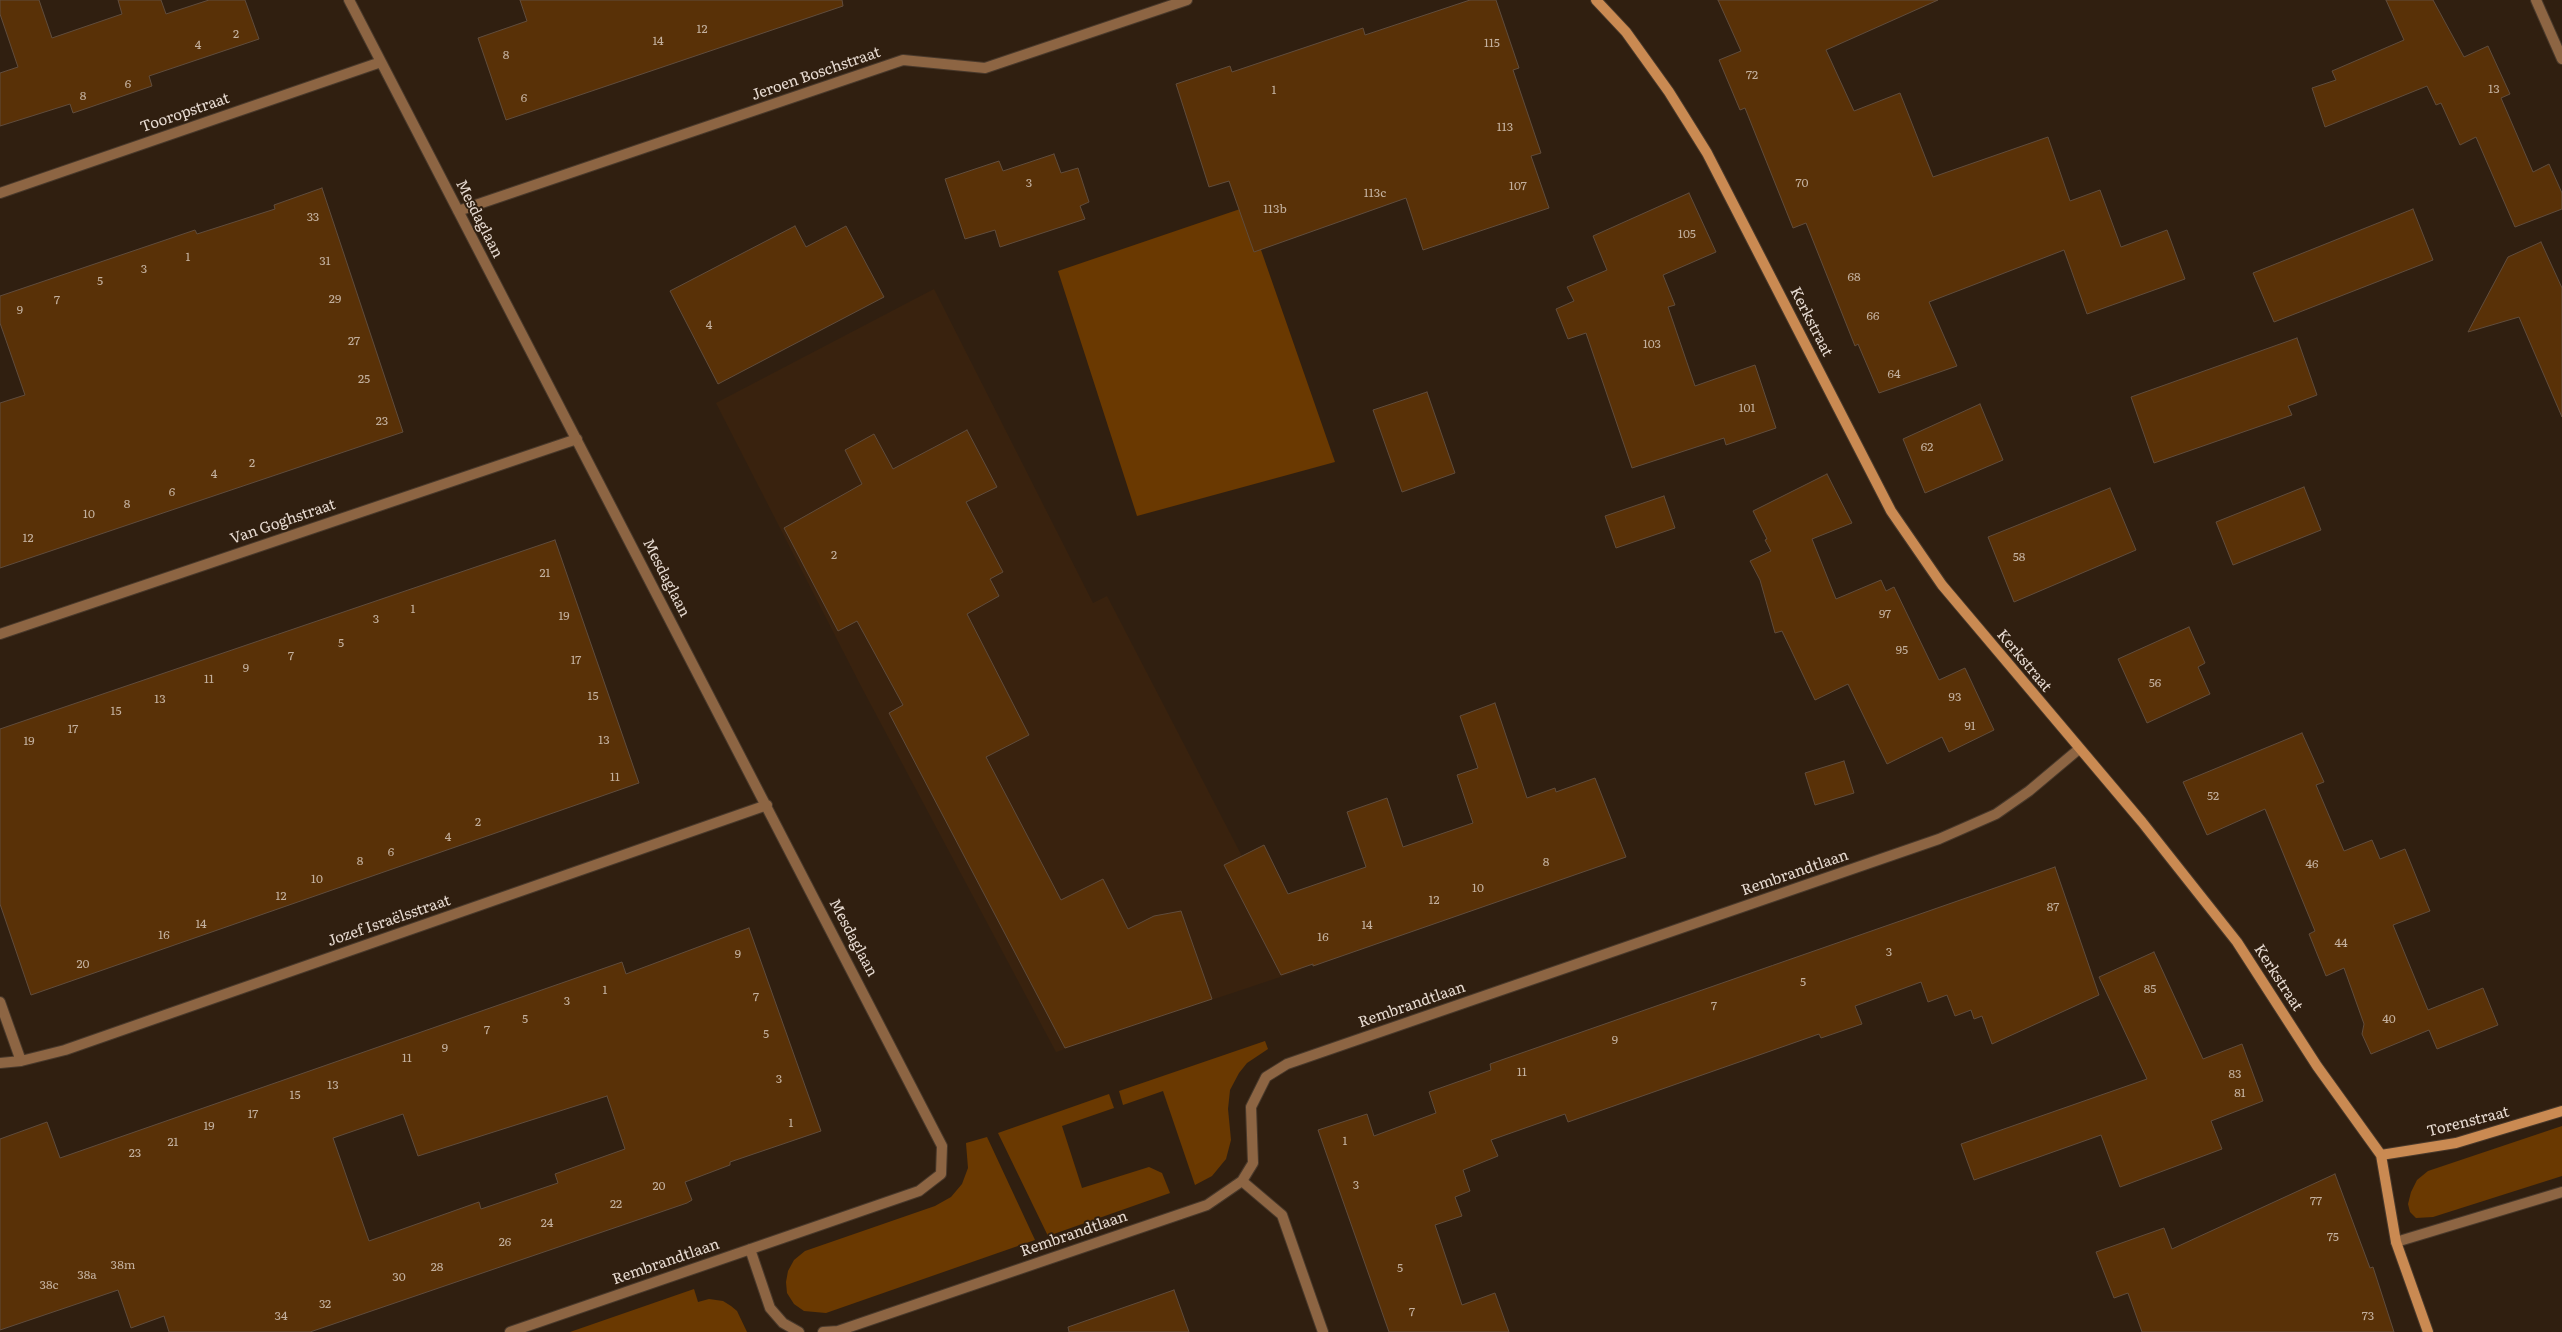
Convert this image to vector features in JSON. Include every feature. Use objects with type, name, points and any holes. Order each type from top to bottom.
[{"type":"street","name":"Mesdaglaan","points":[[348,0],[925,1108],[942,1146],[941,1174]]},
{"type":"street","name":"Jeroen Boschstraat","points":[[458,211],[903,60],[985,68],[1187,0]]},
{"type":"street","name":"Kerkstraat","points":[[1596,0],[1626,32],[1669,92],[1707,153],[1891,511],[1942,586],[2142,822],[2237,942],[2317,1066],[2381,1155],[2396,1242],[2428,1332]]},
{"type":"street","points":[[2536,0],[2562,59]]},
{"type":"street","name":"Tooropstraat","points":[[0,193],[381,62]]},
{"type":"street","name":"Van Goghstraat","points":[[0,634],[576,439]]},
{"type":"street","name":"Rembrandtlaan","points":[[823,1332],[838,1331],[1206,1205],[1242,1181],[1252,1163],[1251,1107],[1266,1077],[1287,1064],[1939,839],[1996,814],[2029,791],[2079,749]]},
{"type":"street","name":"Jozef Israëlsstraat","points":[[0,1063],[20,1061],[65,1050],[766,805]]},
{"type":"street","points":[[0,1002],[20,1061]]},
{"type":"street","name":"Torenstraat","points":[[2381,1155],[2456,1143],[2562,1111]]},
{"type":"street","name":"Rembrandtlaan","points":[[510,1332],[919,1191],[941,1174]]},
{"type":"street","points":[[1242,1181],[1282,1214],[1323,1332]]},
{"type":"street","points":[[2396,1242],[2562,1192]]},
{"type":"street","points":[[750,1249],[770,1308],[784,1323],[799,1332]]},
{"type":"shaded area","points":[[1246,207],[1335,462],[1137,516],[1058,271]]},
{"type":"shaded area","points":[[934,289],[1093,603],[1107,596],[1301,970],[1056,1052],[862,688],[716,403]]},
{"type":"shaded area","points":[[1265,1041],[1268,1049],[1247,1063],[1230,1090],[1228,1109],[1231,1140],[1226,1159],[1212,1176],[1195,1185],[1163,1091],[1123,1105],[1119,1091]]},
{"type":"shaded area","points":[[1109,1094],[1114,1108],[1062,1126],[1082,1188],[1149,1167],[1162,1173],[1170,1193],[1048,1236],[998,1133]]},
{"type":"shaded area","points":[[2562,1126],[2562,1176],[2433,1217],[2416,1218],[2410,1212],[2408,1204],[2411,1192],[2417,1180],[2428,1171]]},
{"type":"shaded area","points":[[987,1137],[1035,1240],[826,1313],[804,1311],[794,1304],[787,1293],[786,1282],[788,1271],[794,1260],[805,1251],[935,1206],[951,1197],[962,1184],[968,1168],[966,1143]]},
{"type":"shaded area","points":[[694,1289],[698,1302],[709,1299],[723,1301],[731,1306],[737,1311],[747,1332],[570,1332]]},
{"type":"building","points":[[0,0],[39,0],[52,38],[122,14],[118,0],[161,0],[166,14],[209,0],[245,0],[259,39],[149,76],[152,86],[73,113],[70,104],[0,126],[0,73],[18,67],[0,14]]},
{"type":"building","points":[[520,0],[842,0],[843,6],[506,120],[478,38],[527,21]]},
{"type":"building","points":[[1470,0],[1496,0],[1519,68],[1513,70],[1541,153],[1531,156],[1549,208],[1423,250],[1406,198],[1254,252],[1229,181],[1209,187],[1176,84],[1230,66],[1232,72],[1363,28],[1365,35]]},
{"type":"building","points":[[1718,0],[1938,0],[1826,50],[1854,111],[1900,93],[1933,177],[2048,137],[2070,201],[2100,190],[2121,247],[2167,230],[2185,279],[2087,314],[2064,250],[1929,302],[1957,366],[1879,393],[1858,344],[1855,346],[1806,223],[1793,228],[1745,108],[1740,110],[1719,60],[1741,51]]},
{"type":"building","points":[[2386,0],[2433,0],[2464,57],[2488,46],[2510,94],[2501,98],[2533,172],[2549,164],[2562,193],[2562,209],[2515,227],[2476,137],[2460,145],[2441,103],[2436,105],[2427,86],[2325,127],[2312,88],[2336,80],[2332,71],[2404,40]]},
{"type":"building","points":[[1054,154],[1061,173],[1078,168],[1089,202],[1080,206],[1085,219],[1000,247],[995,230],[965,239],[945,179],[999,161],[1003,171]]},
{"type":"building","points":[[322,188],[403,432],[0,568],[0,403],[25,395],[0,323],[0,296],[195,230],[197,234],[275,209],[274,205]]},
{"type":"building","points":[[1689,193],[1716,252],[1663,275],[1675,305],[1668,307],[1695,386],[1755,365],[1776,428],[1726,445],[1724,438],[1632,468],[1586,333],[1568,339],[1556,309],[1574,301],[1567,287],[1607,270],[1593,236]]},
{"type":"building","points":[[2413,209],[2433,260],[2274,322],[2253,273]]},
{"type":"building","points":[[795,226],[806,247],[846,226],[884,297],[718,384],[670,291]]},
{"type":"building","points":[[2541,242],[2562,288],[2562,417],[2519,317],[2468,332],[2508,257]]},
{"type":"building","points":[[2297,338],[2317,395],[2288,406],[2292,415],[2154,463],[2131,397]]},
{"type":"building","points":[[1427,392],[1455,473],[1402,492],[1373,410]]},
{"type":"building","points":[[1980,404],[2003,460],[1925,493],[1903,439]]},
{"type":"building","points":[[967,430],[997,487],[966,502],[1003,572],[990,579],[999,596],[967,614],[1029,735],[986,757],[1061,900],[1103,879],[1128,929],[1154,916],[1181,911],[1212,999],[1065,1048],[889,713],[903,705],[857,621],[838,631],[784,528],[862,484],[845,450],[874,434],[893,469]]},
{"type":"building","points":[[1827,474],[1852,523],[1812,539],[1836,599],[1881,580],[1886,591],[1894,587],[1939,680],[1965,668],[1994,730],[1949,752],[1942,737],[1887,764],[1848,684],[1815,700],[1782,631],[1775,633],[1760,580],[1750,561],[1771,551],[1753,511]]},
{"type":"building","points":[[2304,487],[2321,530],[2233,565],[2216,522]]},
{"type":"building","points":[[2110,488],[2136,550],[2014,602],[1988,537]]},
{"type":"building","points":[[1664,496],[1675,528],[1616,548],[1605,516]]},
{"type":"building","points":[[555,540],[639,783],[31,995],[0,904],[0,729]]},
{"type":"building","points":[[2189,627],[2205,663],[2198,667],[2210,694],[2147,723],[2118,659]]},
{"type":"building","points":[[1495,703],[1527,798],[1555,788],[1556,792],[1595,778],[1626,857],[1313,966],[1313,964],[1281,975],[1224,865],[1264,845],[1288,894],[1366,867],[1347,812],[1387,798],[1403,847],[1473,823],[1457,775],[1478,768],[1460,716]]},
{"type":"building","points":[[2302,733],[2324,782],[2316,785],[2344,851],[2372,840],[2380,859],[2405,849],[2430,911],[2393,925],[2428,1010],[2483,988],[2498,1025],[2437,1049],[2429,1030],[2371,1054],[2362,1034],[2364,1024],[2344,968],[2326,976],[2309,934],[2315,931],[2265,809],[2207,835],[2183,782]]},
{"type":"building","points":[[1844,761],[1854,793],[1815,805],[1805,773]]},
{"type":"building","points":[[2055,867],[2099,995],[1992,1044],[1982,1016],[1974,1019],[1971,1010],[1955,1016],[1947,995],[1928,1002],[1921,982],[1855,1006],[1862,1024],[1821,1038],[1819,1034],[1568,1122],[1565,1114],[1491,1140],[1498,1156],[1463,1170],[1470,1191],[1455,1197],[1462,1216],[1435,1225],[1462,1305],[1495,1293],[1509,1332],[1389,1332],[1318,1130],[1367,1114],[1374,1136],[1436,1113],[1429,1092],[1491,1070],[1490,1064]]},
{"type":"building","points":[[749,928],[821,1131],[730,1162],[730,1165],[685,1182],[692,1200],[687,1203],[310,1332],[169,1332],[164,1316],[131,1328],[118,1290],[0,1330],[0,1139],[47,1122],[60,1158],[622,962],[626,974]],"holes":[[[607,1096],[625,1149],[555,1174],[558,1183],[481,1209],[479,1202],[369,1241],[333,1138],[403,1114],[418,1156]]]},
{"type":"building","points":[[2154,952],[2203,1059],[2242,1044],[2263,1101],[2211,1121],[2222,1149],[2120,1187],[2101,1135],[1974,1180],[1961,1144],[2147,1079],[2099,977]]},
{"type":"building","points":[[2335,1174],[2370,1268],[2373,1267],[2394,1332],[2142,1332],[2128,1293],[2114,1298],[2096,1252],[2164,1228],[2172,1249]]},
{"type":"building","points":[[1174,1290],[1189,1332],[1069,1332],[1068,1327]]}]
